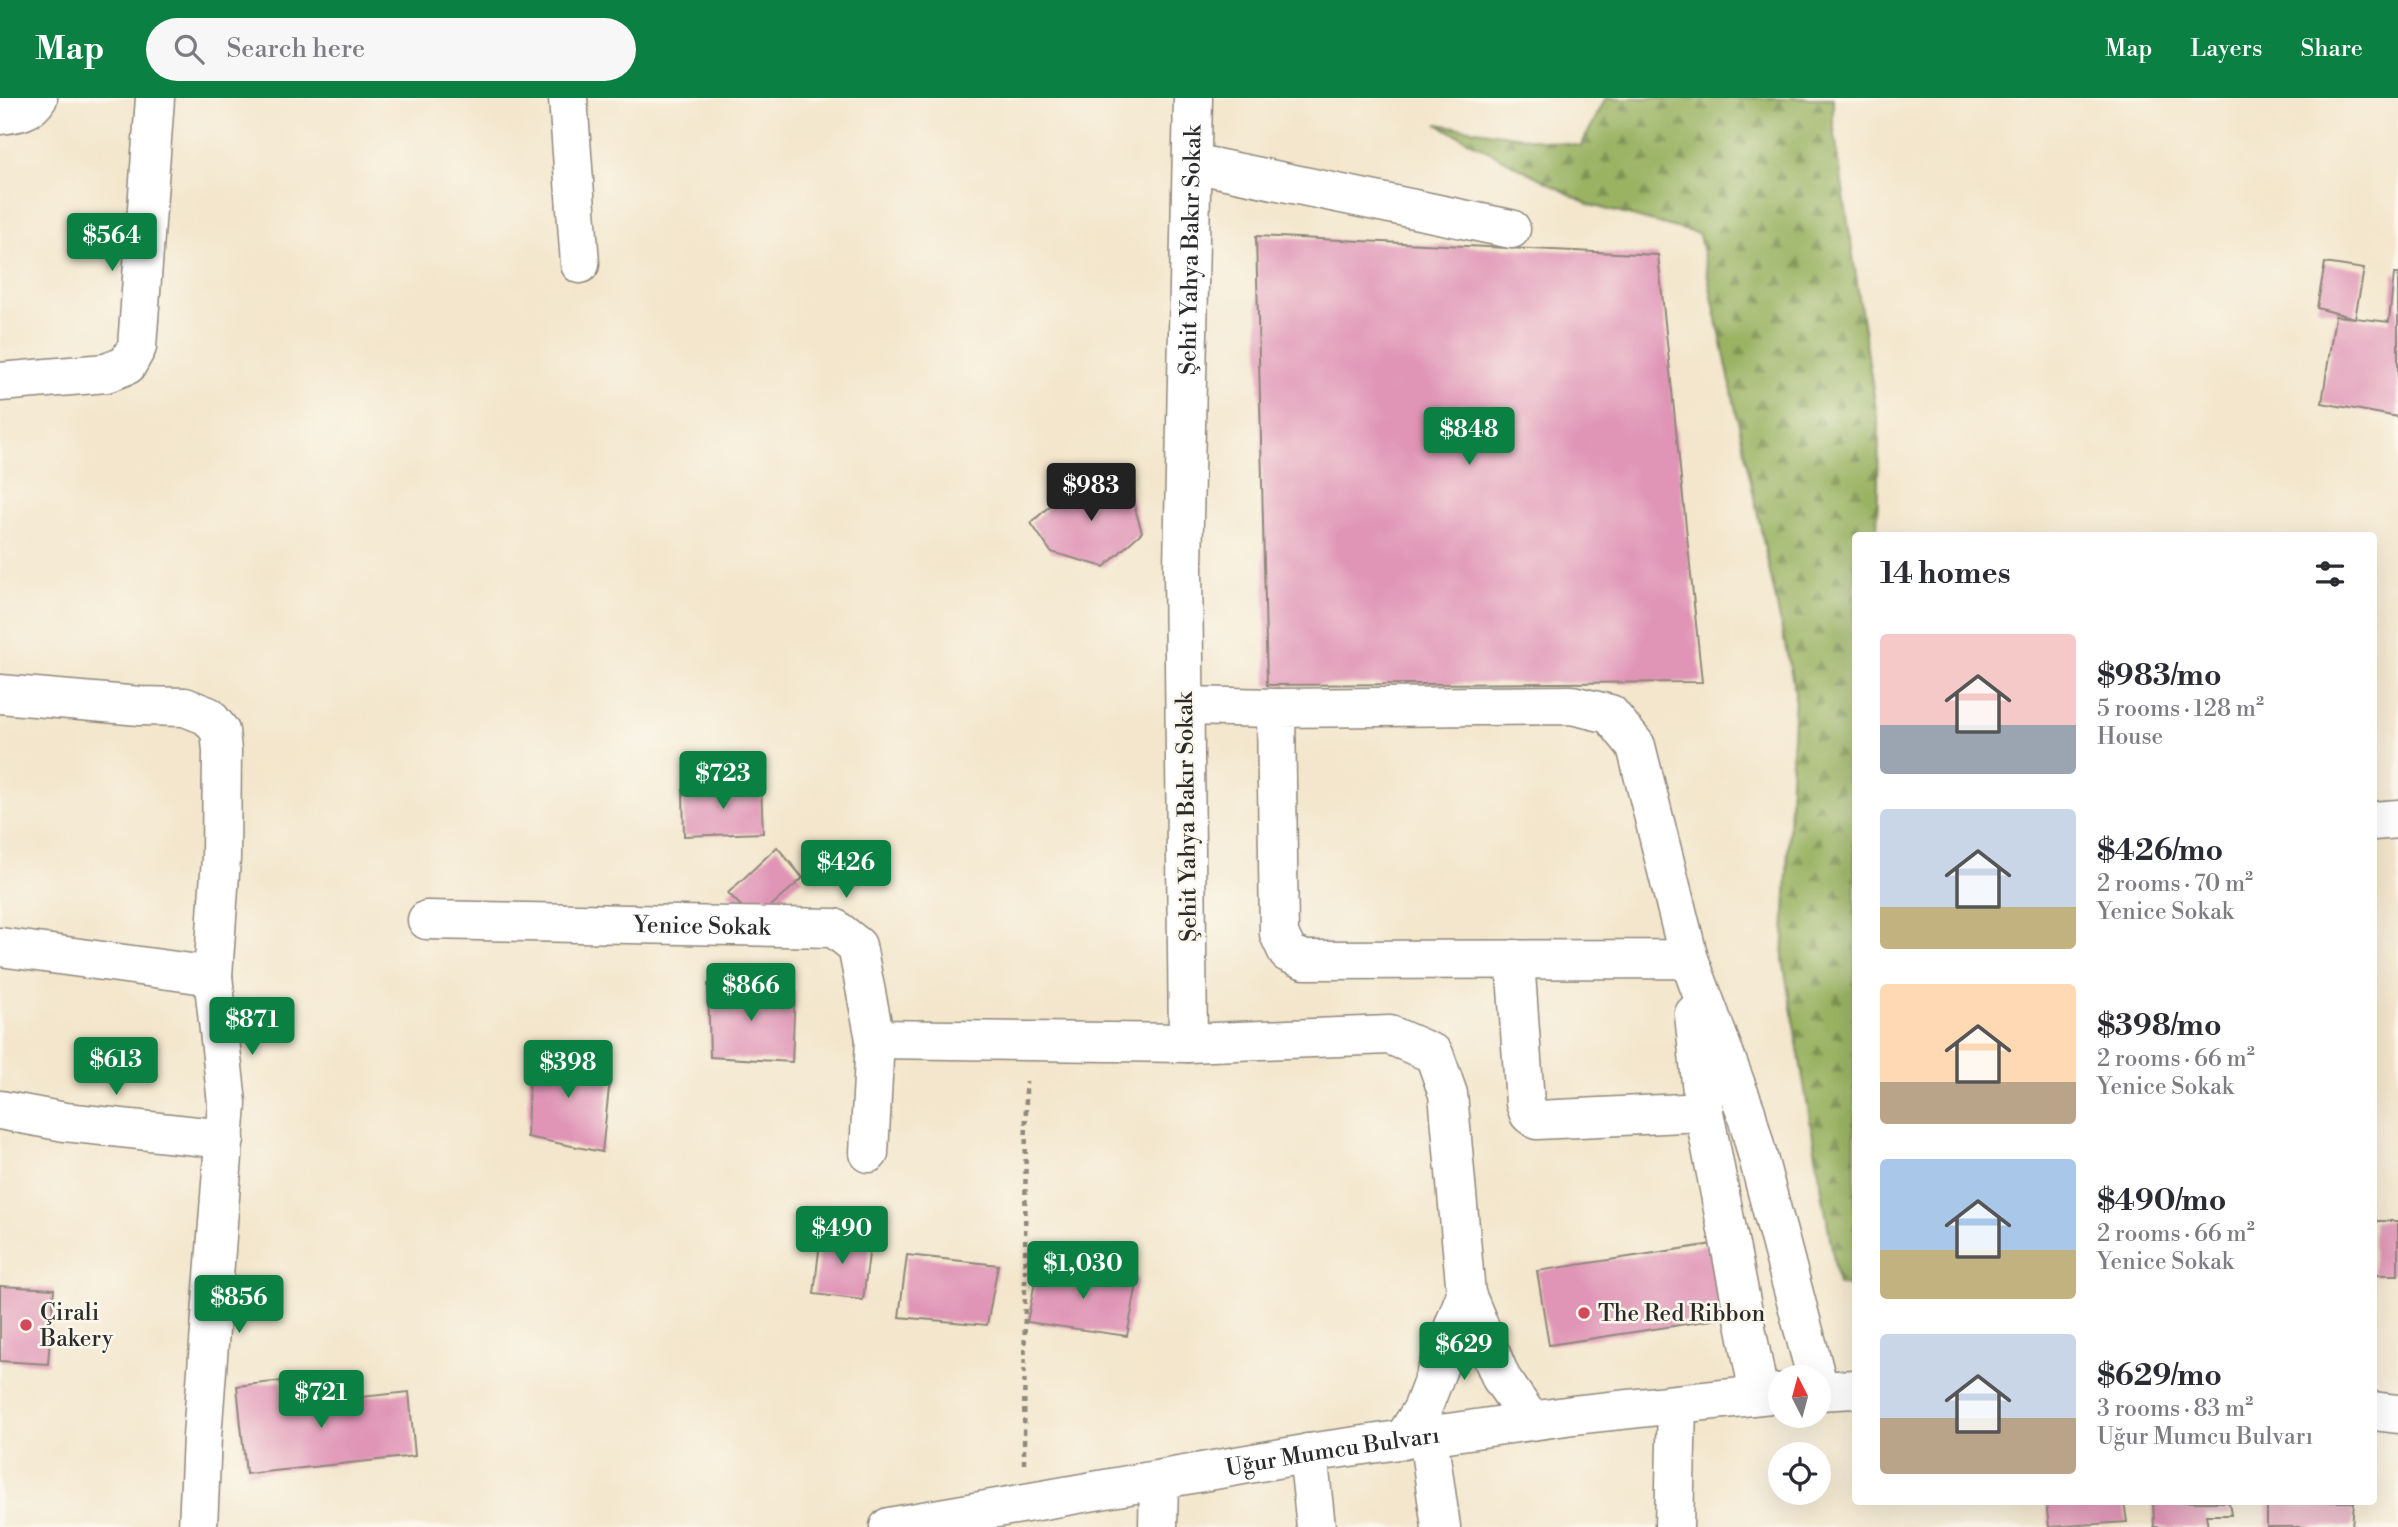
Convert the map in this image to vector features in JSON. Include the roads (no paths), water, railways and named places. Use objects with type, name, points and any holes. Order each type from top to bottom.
[{"type":"street","points":[[0,115],[16,113],[33,106],[38,98]]},
{"type":"street","points":[[0,382],[106,373],[127,365],[137,347],[155,98]]},
{"type":"street","points":[[569,98],[579,264]]},
{"type":"street","name":"Şehit Yahya Bakır Sokak","points":[[1188,1043],[1183,568],[1193,98]]},
{"type":"street","points":[[1192,163],[1511,229]]},
{"type":"street","points":[[0,694],[140,706],[185,707],[208,716],[220,731],[221,858],[214,976],[227,1103],[202,1437],[198,1527]]},
{"type":"street","points":[[1185,706],[1276,708],[1572,705],[1609,714],[1636,746],[1689,959],[1746,1112],[1819,1365]]},
{"type":"street","points":[[1276,708],[1279,934],[1288,953],[1305,960],[1689,959]]},
{"type":"street","points":[[2377,821],[2398,819]]},
{"type":"street","name":"Yenice Sokak","points":[[427,920],[834,928],[857,946],[875,1039],[869,1153]]},
{"type":"street","points":[[0,947],[214,976]]},
{"type":"street","points":[[1689,959],[1704,1112],[1768,1389]]},
{"type":"street","points":[[1514,960],[1525,1103],[1529,1114],[1537,1120],[1704,1112]]},
{"type":"street","points":[[875,1039],[1188,1043],[1390,1035],[1434,1054],[1448,1094],[1466,1294],[1501,1378],[1531,1421]]},
{"type":"street","points":[[0,1110],[65,1122],[225,1139]]},
{"type":"street","points":[[1441,1527],[1416,1438],[1422,1410],[1466,1294]]},
{"type":"street","name":"Uğur Mumcu Bulvarı","points":[[889,1527],[977,1519],[1024,1504],[1308,1454],[1531,1421],[1768,1393]]},
{"type":"street","points":[[1674,1527],[1677,1404]]},
{"type":"street","points":[[2377,1411],[2398,1414]]},
{"type":"street","points":[[1308,1454],[1316,1527]]},
{"type":"street","points":[[1158,1527],[1159,1480]]},
{"type":"place","name":"The Red Ribbon","points":[[1584,1313]]},
{"type":"place","name":"Çirali Bakery","points":[[26,1325]]}]
